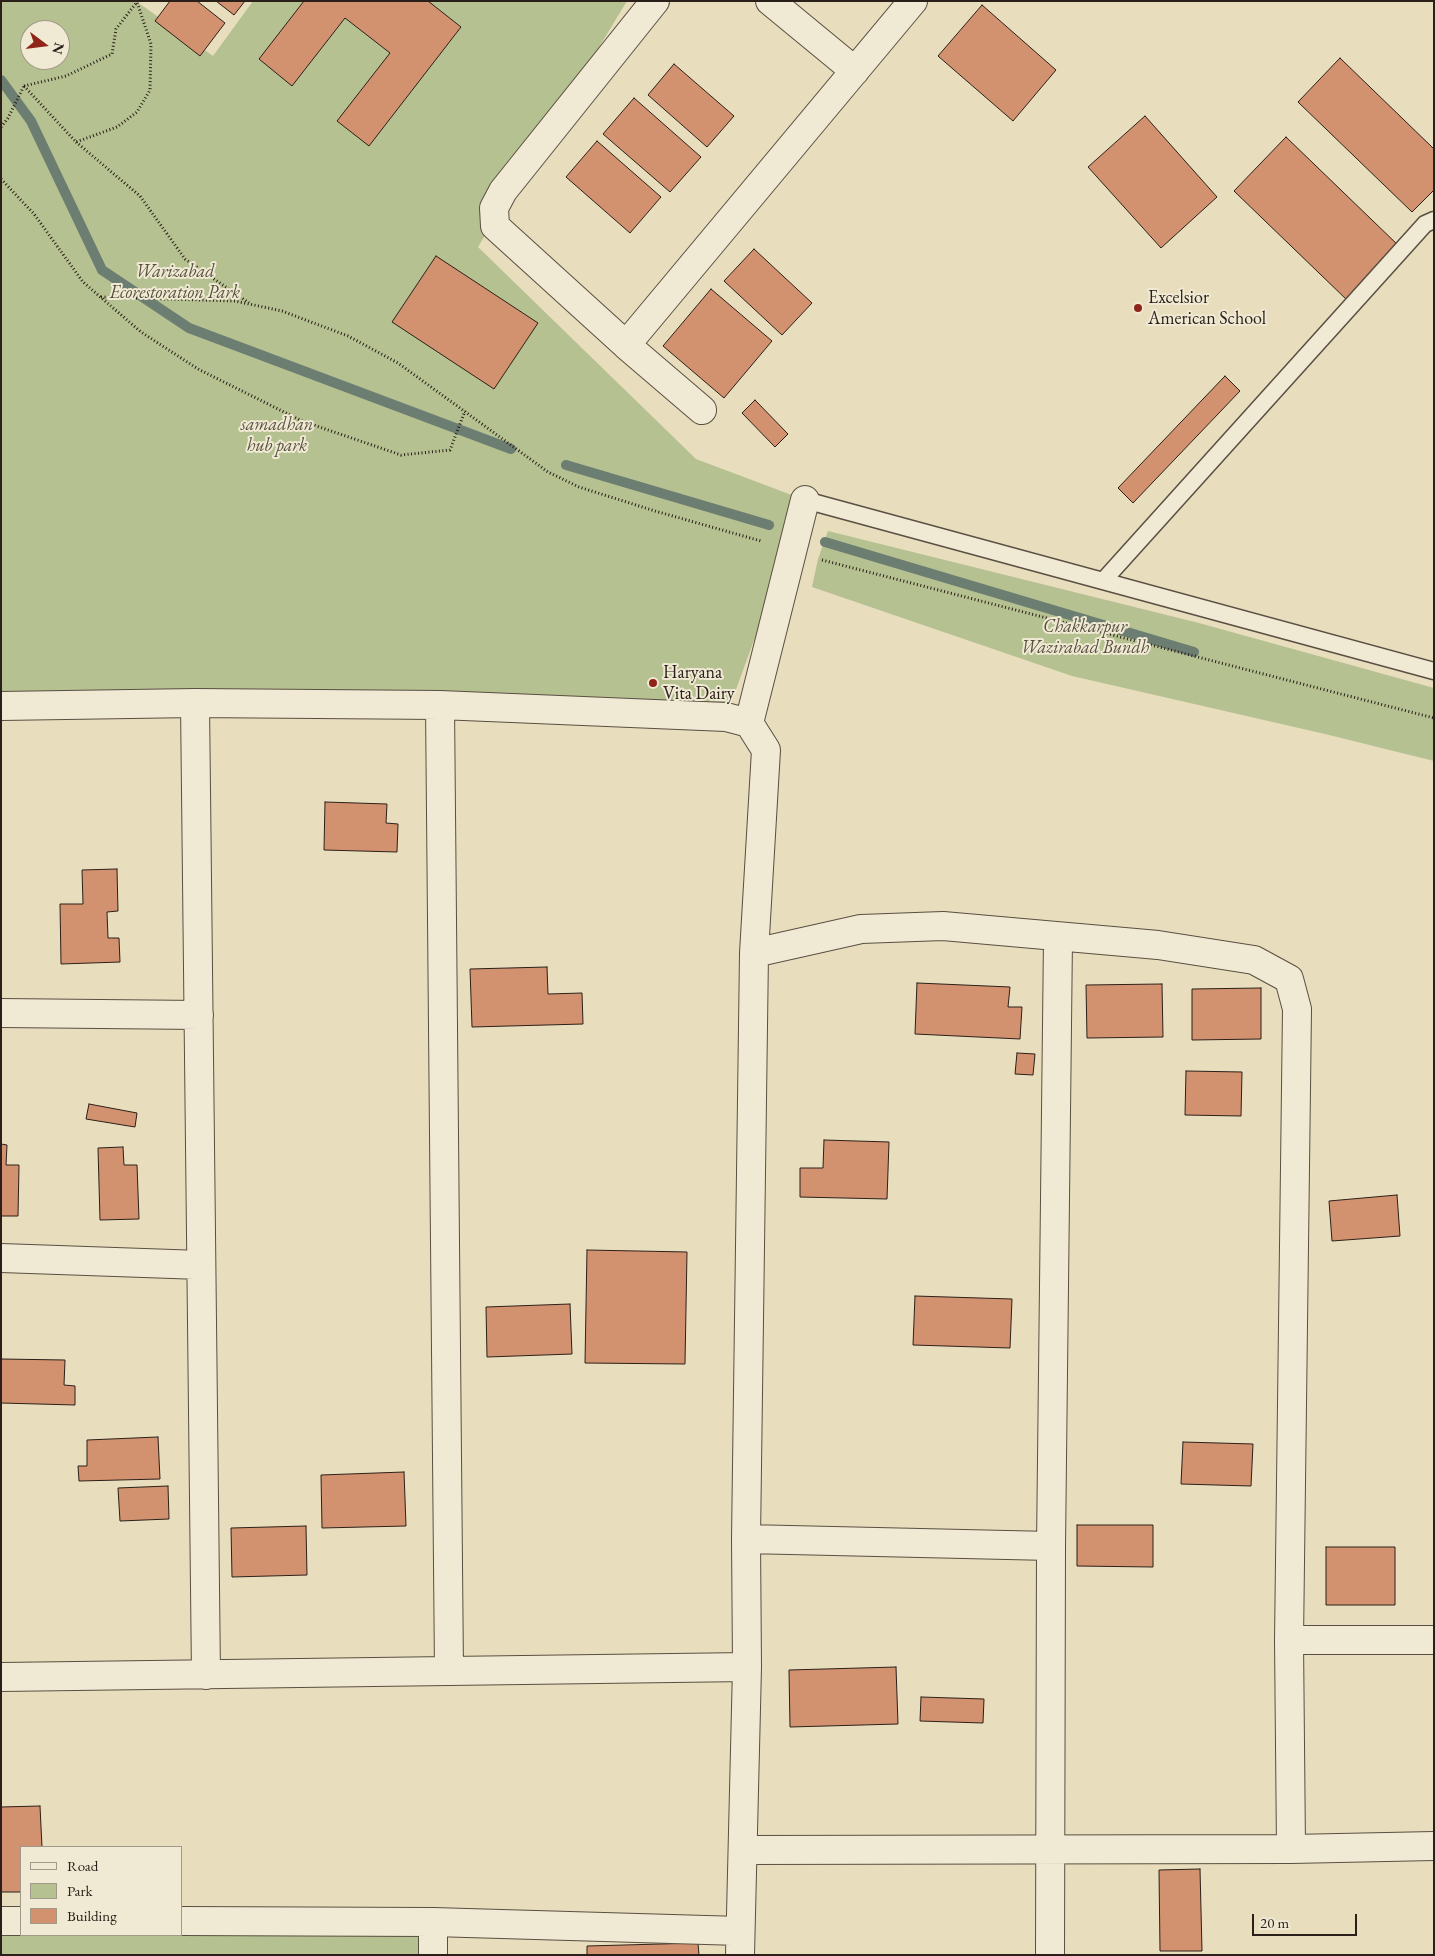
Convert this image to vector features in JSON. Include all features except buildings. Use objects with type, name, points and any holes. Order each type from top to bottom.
[{"type":"street","points":[[655,1],[504,191],[494,208],[495,226],[626,345],[702,410]]},
{"type":"street","points":[[770,1],[855,71]]},
{"type":"street","points":[[626,345],[913,1]]},
{"type":"street","points":[[749,723],[805,500]]},
{"type":"street","points":[[195,703],[206,1675]]},
{"type":"street","points":[[1,706],[195,703],[440,705],[726,717],[749,723],[766,750],[754,953],[746,1539],[747,1667],[740,1943],[433,1922],[182,1921]]},
{"type":"street","points":[[440,705],[449,1671]]},
{"type":"street","points":[[754,953],[861,929],[943,926],[1058,938],[1158,945],[1238,957],[1254,960],[1289,979],[1297,1009],[1289,1640],[1290,1849]]},
{"type":"street","points":[[1050,1955],[1051,1546],[1058,938]]},
{"type":"street","points":[[1,1013],[199,1015]]},
{"type":"street","points":[[1,1258],[201,1265]]},
{"type":"street","points":[[746,1539],[1051,1546]]},
{"type":"street","points":[[1289,1640],[1434,1640]]},
{"type":"street","points":[[1,1677],[747,1667]]},
{"type":"street","points":[[743,1850],[1290,1849],[1434,1846]]},
{"type":"street","points":[[1,1920],[20,1921]]},
{"type":"street","points":[[433,1922],[433,1955]]},
{"type":"lane","points":[[1102,581],[1425,224],[1434,220]]},
{"type":"lane","points":[[805,500],[1434,671]]},
{"type":"path","points":[[24,86],[66,76],[112,54],[116,30],[137,2]]},
{"type":"path","points":[[76,142],[117,127],[137,112],[150,90],[151,44],[137,2]]},
{"type":"path","points":[[1,127],[8,118],[24,86]]},
{"type":"path","points":[[24,86],[76,142],[140,196],[185,259],[251,305]]},
{"type":"path","points":[[1,179],[34,214],[83,282],[141,332],[198,369],[302,421],[401,455],[450,450],[465,411]]},
{"type":"path","points":[[101,297],[235,301],[282,311],[348,336],[398,363],[548,472],[579,487],[655,511],[770,543]]},
{"type":"path","points":[[818,559],[1434,718]]},
{"type":"green space","name":"samadhan hub park","points":[[1,1],[136,1],[213,56],[253,1],[627,1],[478,247],[696,459],[805,500],[726,717],[1,708]]},
{"type":"green space","name":"Chakkarpur Wazirabad Bundh","points":[[828,531],[1199,623],[1434,688],[1434,761],[1072,676],[812,587],[818,559]]},
{"type":"green space","points":[[1,1933],[20,1933],[20,1936],[420,1935],[420,1955],[1,1955]]},
{"type":"waterway","points":[[1,80],[31,121],[102,270],[189,328],[511,449]]},
{"type":"waterway","points":[[566,465],[769,525]]},
{"type":"waterway","points":[[825,542],[1194,652]]},
{"type":"place","name":"Excelsior American School","points":[[1138,308]]},
{"type":"place","name":"Haryana Vita Dairy","points":[[653,683]]},
{"type":"park label","name":"Warizabad Ecorestoration Park","points":[[175,282]]}]
